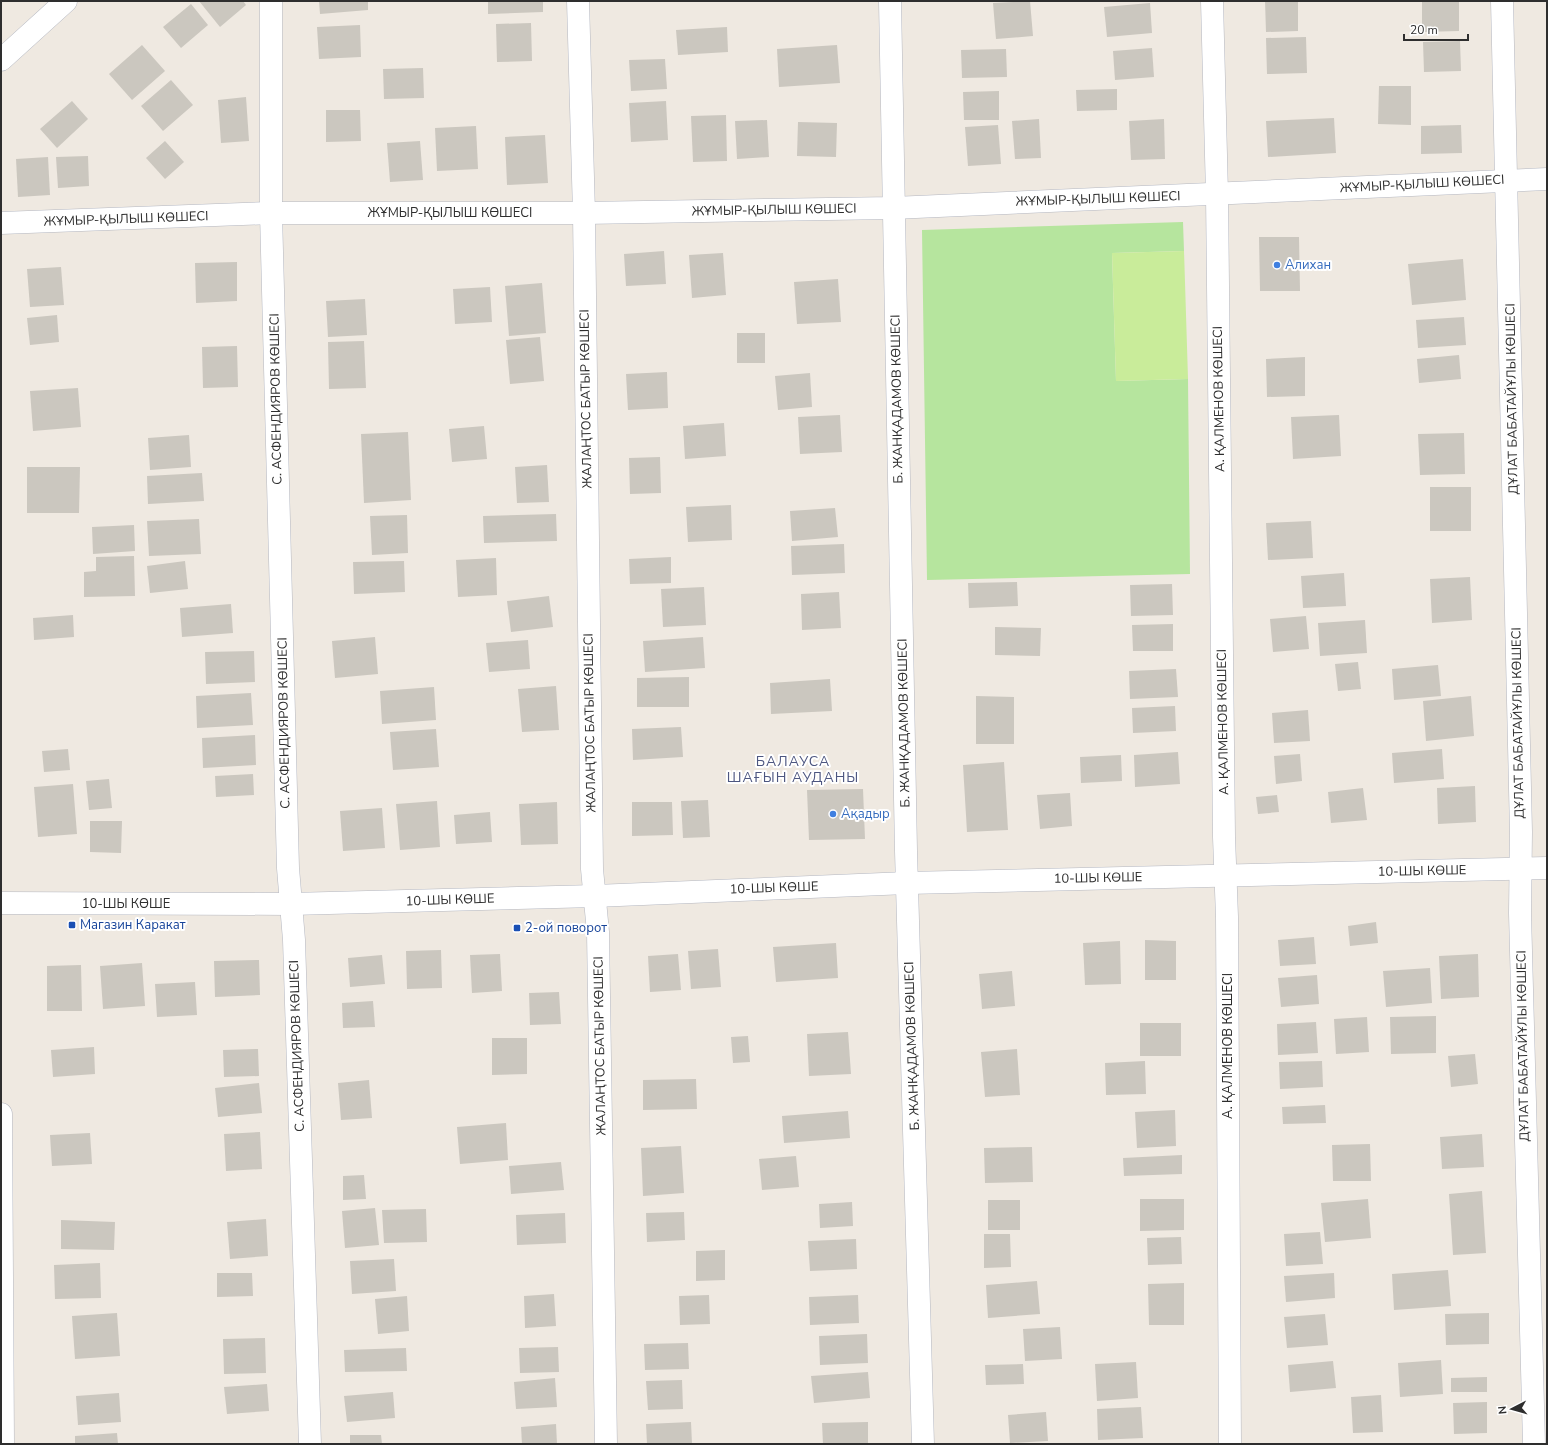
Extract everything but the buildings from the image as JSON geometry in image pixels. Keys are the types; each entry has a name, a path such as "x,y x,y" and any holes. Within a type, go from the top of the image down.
{"street":[{"path":"1,60 66,1"},
{"name":"С. АСФЕНДИЯРОВ КӨШЕСІ","path":"271,1 271,213 288,868 291,904 310,1444"},
{"name":"ЖАЛАҢТОС БАТЫР КӨШЕСІ","path":"578,1 584,213 592,869 598,932 606,1444"},
{"name":"Б. ЖАНҚАДАМОВ КӨШЕСІ","path":"890,1 907,883 923,1444"},
{"name":"А. ҚАЛМЕНОВ КӨШЕСІ","path":"1212,1 1217,194 1226,875 1230,1444"},
{"name":"ДҰЛАТ БАБАТАЙҰЛЫ КӨШЕСІ","path":"1502,1 1507,180 1520,869 1534,1444"},
{"name":"ЖҰМЫР-ҚЫЛЫШ КӨШЕСІ","path":"1,223 271,213 584,213 893,208 1547,179"},
{"name":"10-ШЫ КӨШЕ","path":"1,903 291,904 595,896 907,883 1547,868"},
{"path":"1,1114 3,1444"}],"green space":[{"path":"1183,222 1184,251 1112,253 1116,381 1188,379 1190,574 927,580 922,230"},
{"path":"1184,251 1188,379 1116,381 1112,253"}],"place":[{"name":"Алихан","path":"1277,265"},
{"name":"Ақадыр","path":"833,814"},
{"name":"Магазин Каракат","path":"72,925"},
{"name":"2-ой поворот","path":"517,928"}],"district":[{"name":"БАЛАУСА ШАҒЫН АУДАНЫ","path":"793,770"}]}
